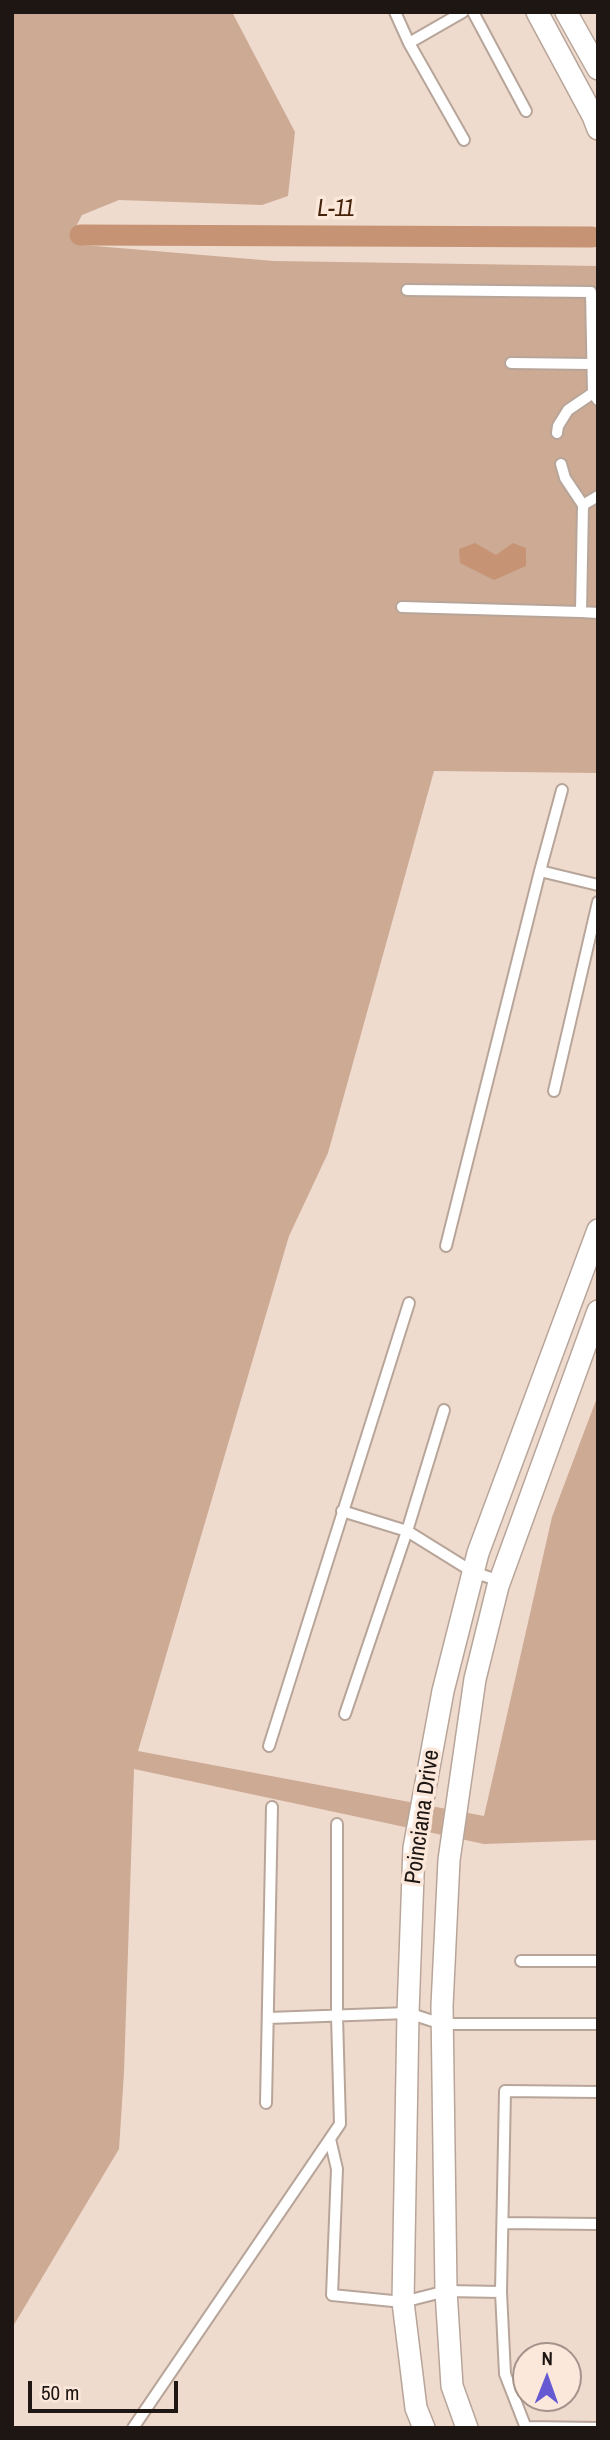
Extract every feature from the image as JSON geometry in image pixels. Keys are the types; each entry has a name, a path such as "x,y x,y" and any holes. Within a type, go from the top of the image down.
{"street":[{"path":"537,12 598,129"},
{"path":"566,12 598,69"},
{"name":"Poinciana Drive","path":"424,2428 415,2408 403,2302 414,1848 443,1691 478,1553 598,1230"},
{"name":"Poinciana Drive","path":"467,2428 452,2386 446,2291 442,2024 450,1848 475,1679 500,1581 598,1311"}],"lane":[{"path":"395,12 409,43 464,140"},
{"path":"409,43 463,12"},
{"path":"472,12 526,111"},
{"path":"407,290 592,292 595,397 568,410 558,426 557,433"},
{"path":"511,363 592,364"},
{"path":"561,464 565,478 583,505 581,612"},
{"path":"583,505 598,496"},
{"path":"402,607 598,613"},
{"path":"446,1246 562,790"},
{"path":"540,871 598,885"},
{"path":"554,1091 598,902"},
{"path":"269,1746 409,1303"},
{"path":"345,1714 407,1531 444,1410"},
{"path":"342,1511 407,1531 473,1572 500,1581"},
{"path":"266,2103 272,1807"},
{"path":"132,2428 340,2124 337,1824"},
{"path":"521,1961 598,1961"},
{"path":"268,2018 408,2013 442,2024 598,2024"},
{"path":"598,2092 505,2091 501,2292 505,2374 526,2427 598,2428"},
{"path":"330,2139 337,2169 332,2295 403,2302 446,2291 501,2292"},
{"path":"503,2223 598,2224"}],"shaded area":[{"path":"12,12 232,12 295,132 288,196 262,205 119,200 82,215 74,230 83,245 274,261 598,266 598,773 434,771 328,1153 289,1236 138,1751 484,1816 552,1517 598,1395 598,1840 484,1844 134,1769 119,2149 12,2328"},
{"path":"475,543 496,555 513,543 526,548 526,566 494,580 460,563 459,549"}],"waterway":[{"name":"L-11","path":"80,235 592,237"}]}
